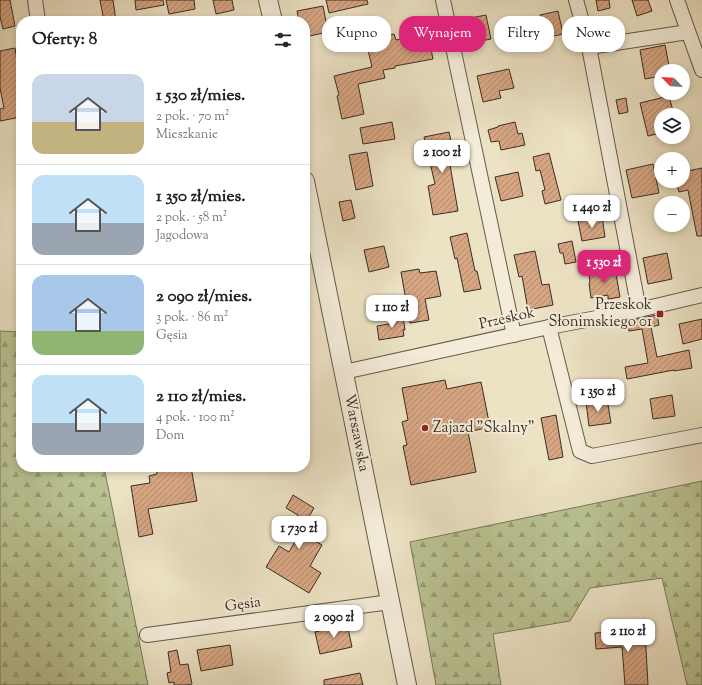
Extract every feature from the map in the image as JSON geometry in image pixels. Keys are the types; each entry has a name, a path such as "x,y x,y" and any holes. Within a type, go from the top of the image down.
{"street":[{"path":"35,0 37,16"},
{"path":"268,0 272,16"},
{"path":"443,0 514,335"},
{"path":"576,0 580,16"},
{"path":"677,0 702,70"},
{"path":"625,41 688,32"},
{"path":"589,52 639,310"},
{"name":"Warszawska","path":"310,205 407,685"},
{"name":"Przeskok","path":"344,372 549,327 639,310 702,295"},
{"path":"549,327 580,451 592,456 702,435"},
{"name":"Gęsia","path":"147,635 390,602"}],"green space":[{"path":"0,331 16,332 16,472 105,472 148,685 0,685"},
{"path":"702,481 702,685 687,685 662,578 590,588 570,621 493,634 501,685 436,685 410,542"}],"building":[{"path":"0,0 10,0 15,26 3,29 0,17"},
{"path":"100,0 113,0 115,16 103,16"},
{"path":"135,0 163,0 164,5 136,10"},
{"path":"166,0 194,0 195,9 169,14"},
{"path":"213,0 232,0 234,10 216,14"},
{"path":"326,0 367,0 368,4 329,13"},
{"path":"596,0 609,0 610,8 598,11"},
{"path":"632,0 648,0 652,11 637,16"},
{"path":"323,6 325,16 322,16 322,33 310,36 310,16 298,16 297,11"},
{"path":"558,11 562,34 554,36 554,16 540,15"},
{"path":"486,15 491,39 486,40 486,16 481,16"},
{"path":"394,34 396,40 399,39 399,52 432,52 433,59 395,66 395,68 383,70 385,78 358,84 364,114 342,119 337,96 339,95 334,76 372,67 368,52 391,52 391,35"},
{"path":"665,45 669,64 654,64 654,77 645,79 640,50"},
{"path":"15,48 16,118 0,121 0,109 4,108 0,88 0,51"},
{"path":"509,69 514,88 499,91 501,98 483,102 477,76"},
{"path":"626,98 628,112 619,114 616,100"},
{"path":"654,100 670,100 672,108 654,108 654,135 648,136 640,103"},
{"path":"392,122 395,139 363,144 360,128"},
{"path":"515,122 518,134 522,133 525,145 501,150 499,141 491,142 488,130"},
{"path":"449,132 456,164 450,165 458,211 433,215 428,186 435,184 424,137"},
{"path":"367,152 373,186 356,190 349,155"},
{"path":"549,153 561,200 545,204 542,191 545,190 540,170 536,171 533,157"},
{"path":"653,164 654,188 658,188 659,193 632,198 626,170"},
{"path":"702,168 702,236 697,236 688,190 679,192 678,188 690,188 690,171"},
{"path":"518,172 523,196 501,201 495,177"},
{"path":"351,200 355,218 343,221 339,202"},
{"path":"602,216 605,237 582,241 578,221"},
{"path":"467,233 475,271 477,271 481,289 464,292 457,258 455,259 450,237"},
{"path":"572,241 576,262 565,264 563,253 560,253 558,244"},
{"path":"384,246 389,267 369,272 364,250"},
{"path":"535,251 542,285 549,284 553,305 528,310 522,276 519,277 514,255"},
{"path":"667,253 672,279 648,284 643,258"},
{"path":"615,268 620,297 608,299 608,295 591,298 589,274"},
{"path":"419,269 420,273 436,271 441,296 425,299 429,320 410,323 401,272"},
{"path":"657,315 659,325 651,327 657,357 689,350 692,368 627,379 625,367 648,363 642,329 629,331 627,321"},
{"path":"403,316 405,330 403,330 404,336 379,340 377,326 389,324 388,318"},
{"path":"702,319 702,339 683,344 679,324"},
{"name":"Zajazd \"Skalny\"","path":"445,380 447,389 481,382 490,427 468,432 476,472 411,485 403,446 407,445 402,422 408,420 402,388"},
{"path":"672,395 675,416 653,419 650,399"},
{"path":"607,399 611,423 589,426 586,402"},
{"path":"556,415 563,457 549,460 541,418"},
{"path":"157,472 192,472 197,501 148,509 153,534 139,537 131,486 150,483 149,476 157,474"},
{"path":"293,495 314,508 307,520 319,527 312,539 322,545 310,566 321,573 309,593 266,567 279,546 289,552 300,533 290,528 298,515 286,508"},
{"path":"347,624 352,647 320,654 315,632"},
{"path":"645,630 648,685 625,685 622,647 596,649 595,633"},
{"path":"230,645 233,665 201,671 197,650"},
{"path":"177,650 180,665 188,664 192,684 174,685 174,682 169,683 167,673 171,672 168,652"},
{"path":"360,673 363,685 324,685 324,680"}],"place":[{"name":"Przeskok Słonimskiego 01","path":"660,314"},
{"name":"Zajazd \"Skalny\"","path":"425,428"}]}
